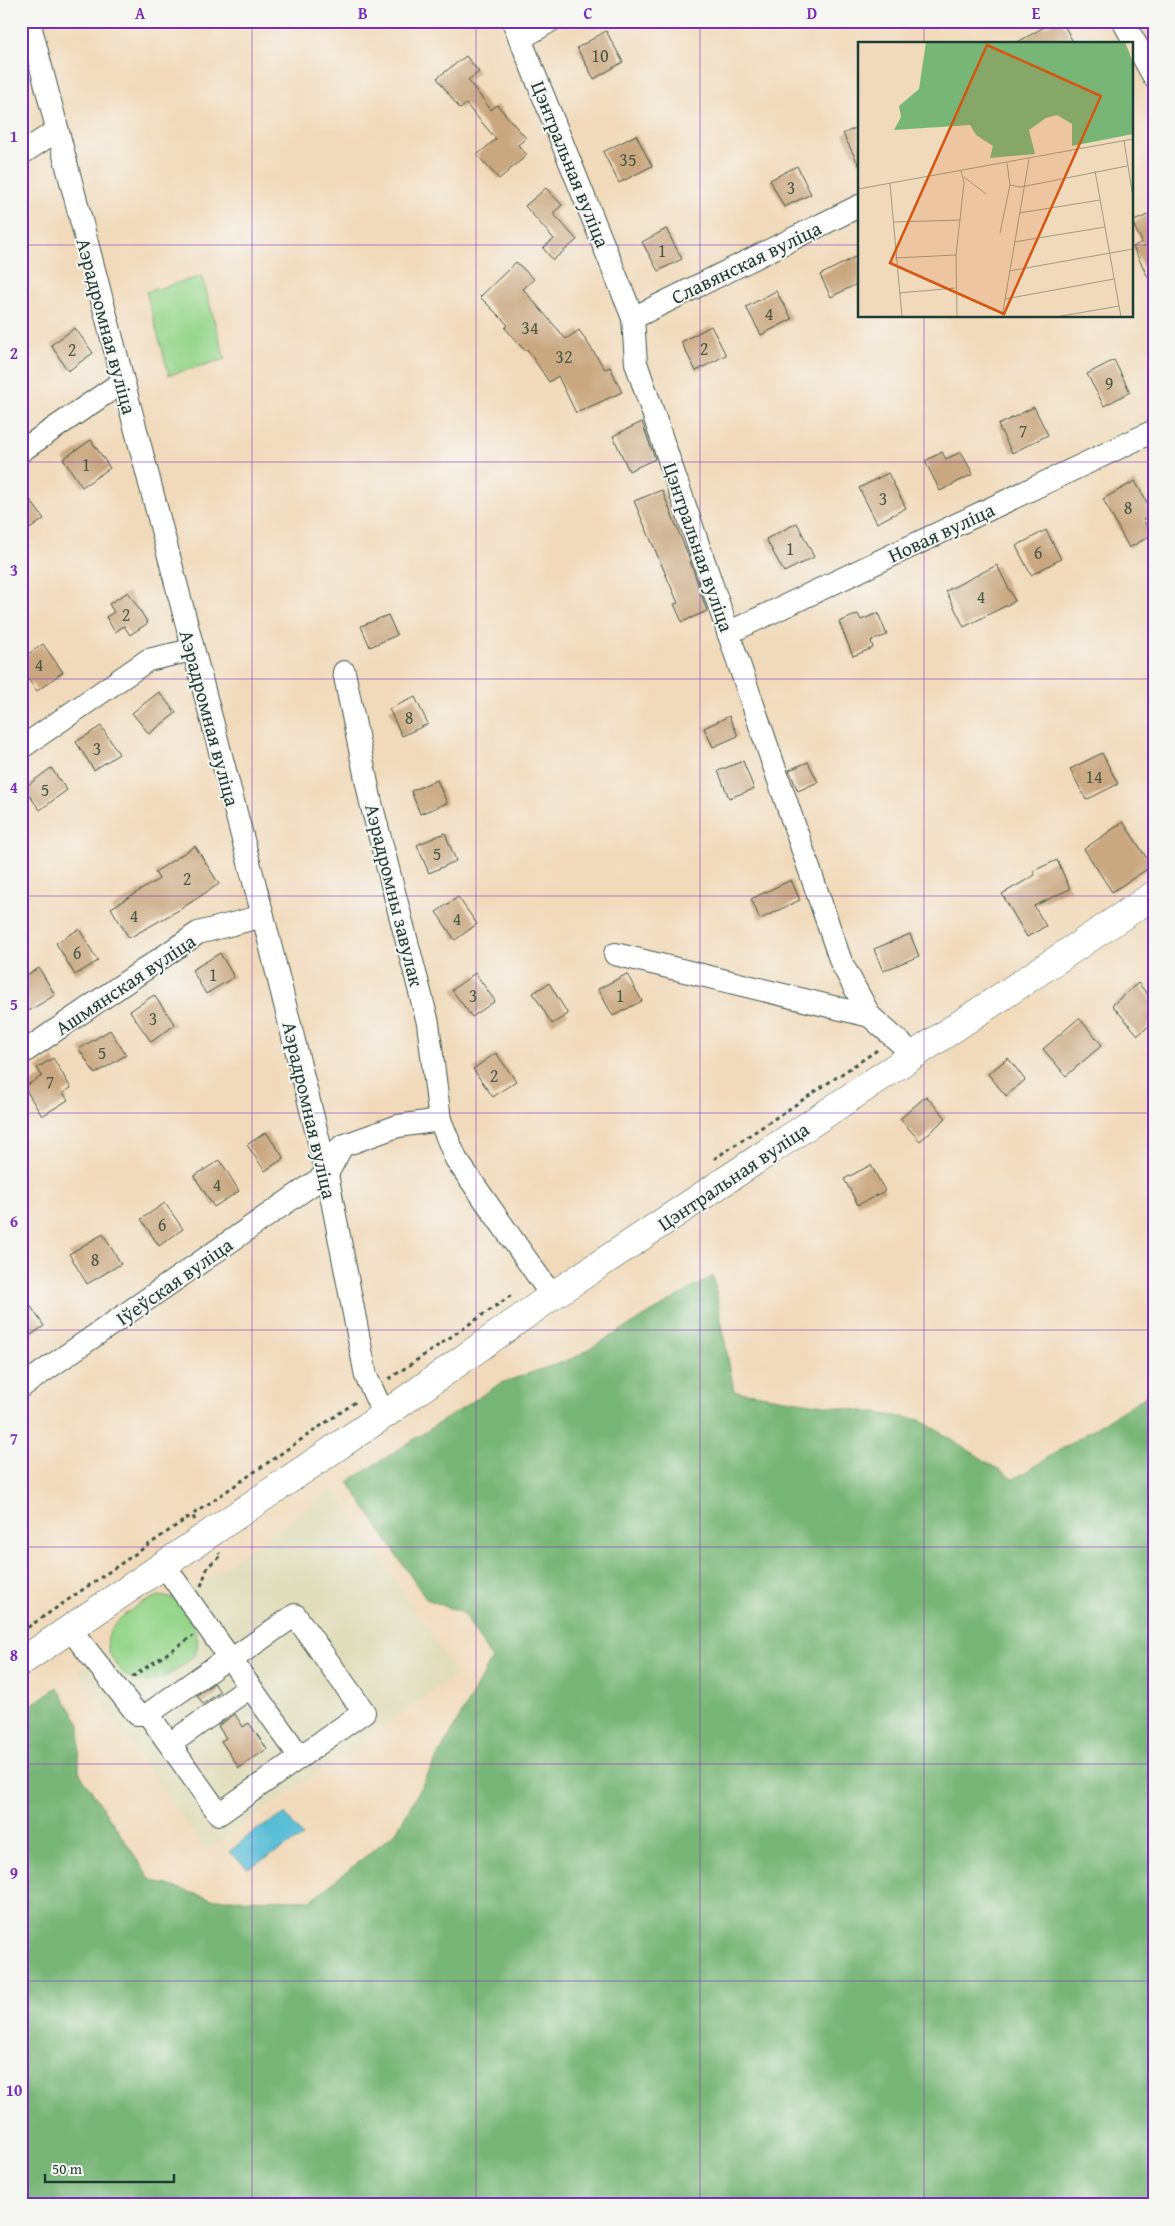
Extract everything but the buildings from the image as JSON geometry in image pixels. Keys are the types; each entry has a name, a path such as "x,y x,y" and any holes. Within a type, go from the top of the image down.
{"main road":[{"name":"Цэнтральная вуліца","path":"21,1662 384,1415 552,1296 1154,896"}],"street":[{"name":"Аэрадромная вуліца","path":"29,21 56,131 263,916 327,1174 366,1376 384,1415"},
{"path":"516,30 550,21"},
{"path":"1123,21 1132,42"},
{"name":"Цэнтральная вуліца","path":"516,30 633,318 636,364 841,962 870,1016 914,1056"},
{"path":"1132,42 1144,71"},
{"path":"21,154 56,131"},
{"name":"Славянская вуліца","path":"633,318 858,206"},
{"path":"21,451 122,382"},
{"name":"Новая вуліца","path":"728,633 1154,430"},
{"path":"21,748 148,660 192,650"},
{"name":"Аэрадромны завулак","path":"344,672 371,803 428,1023 440,1120 456,1160 552,1296"},
{"name":"Ашмянская вуліца","path":"21,1054 198,933 263,916"},
{"path":"615,954 870,1016"},
{"path":"327,1174 342,1146 398,1126 440,1120"},
{"name":"Іўеўская вуліца","path":"21,1387 327,1174"},
{"path":"164,1565 300,1757"},
{"path":"70,1629 137,1714 152,1719 219,1814 364,1712 295,1615 152,1719"},
{"path":"170,1744 250,1687"}],"path":[{"path":"21,1632 192,1515"},
{"path":"116,1688 208,1627"}],"shaded area":[{"path":"335,1489 457,1674 206,1851 78,1670"}],"green space":[{"path":"202,276 225,359 169,375 146,292"},
{"path":"713,1276 734,1391 921,1420 1014,1479 1154,1391 1154,2205 21,2205 21,1712 57,1687 80,1724 79,1772 151,1880 212,1899 311,1900 396,1832 492,1659 463,1613 426,1599 348,1482 501,1383 574,1358"},
{"path":"159,1596 175,1600 188,1614 196,1634 196,1652 182,1666 163,1678 149,1681 135,1680 122,1672 113,1659 108,1648 108,1638 112,1628 128,1612"}],"water":[{"path":"285,1814 303,1837 248,1868 229,1852 253,1832"}]}
